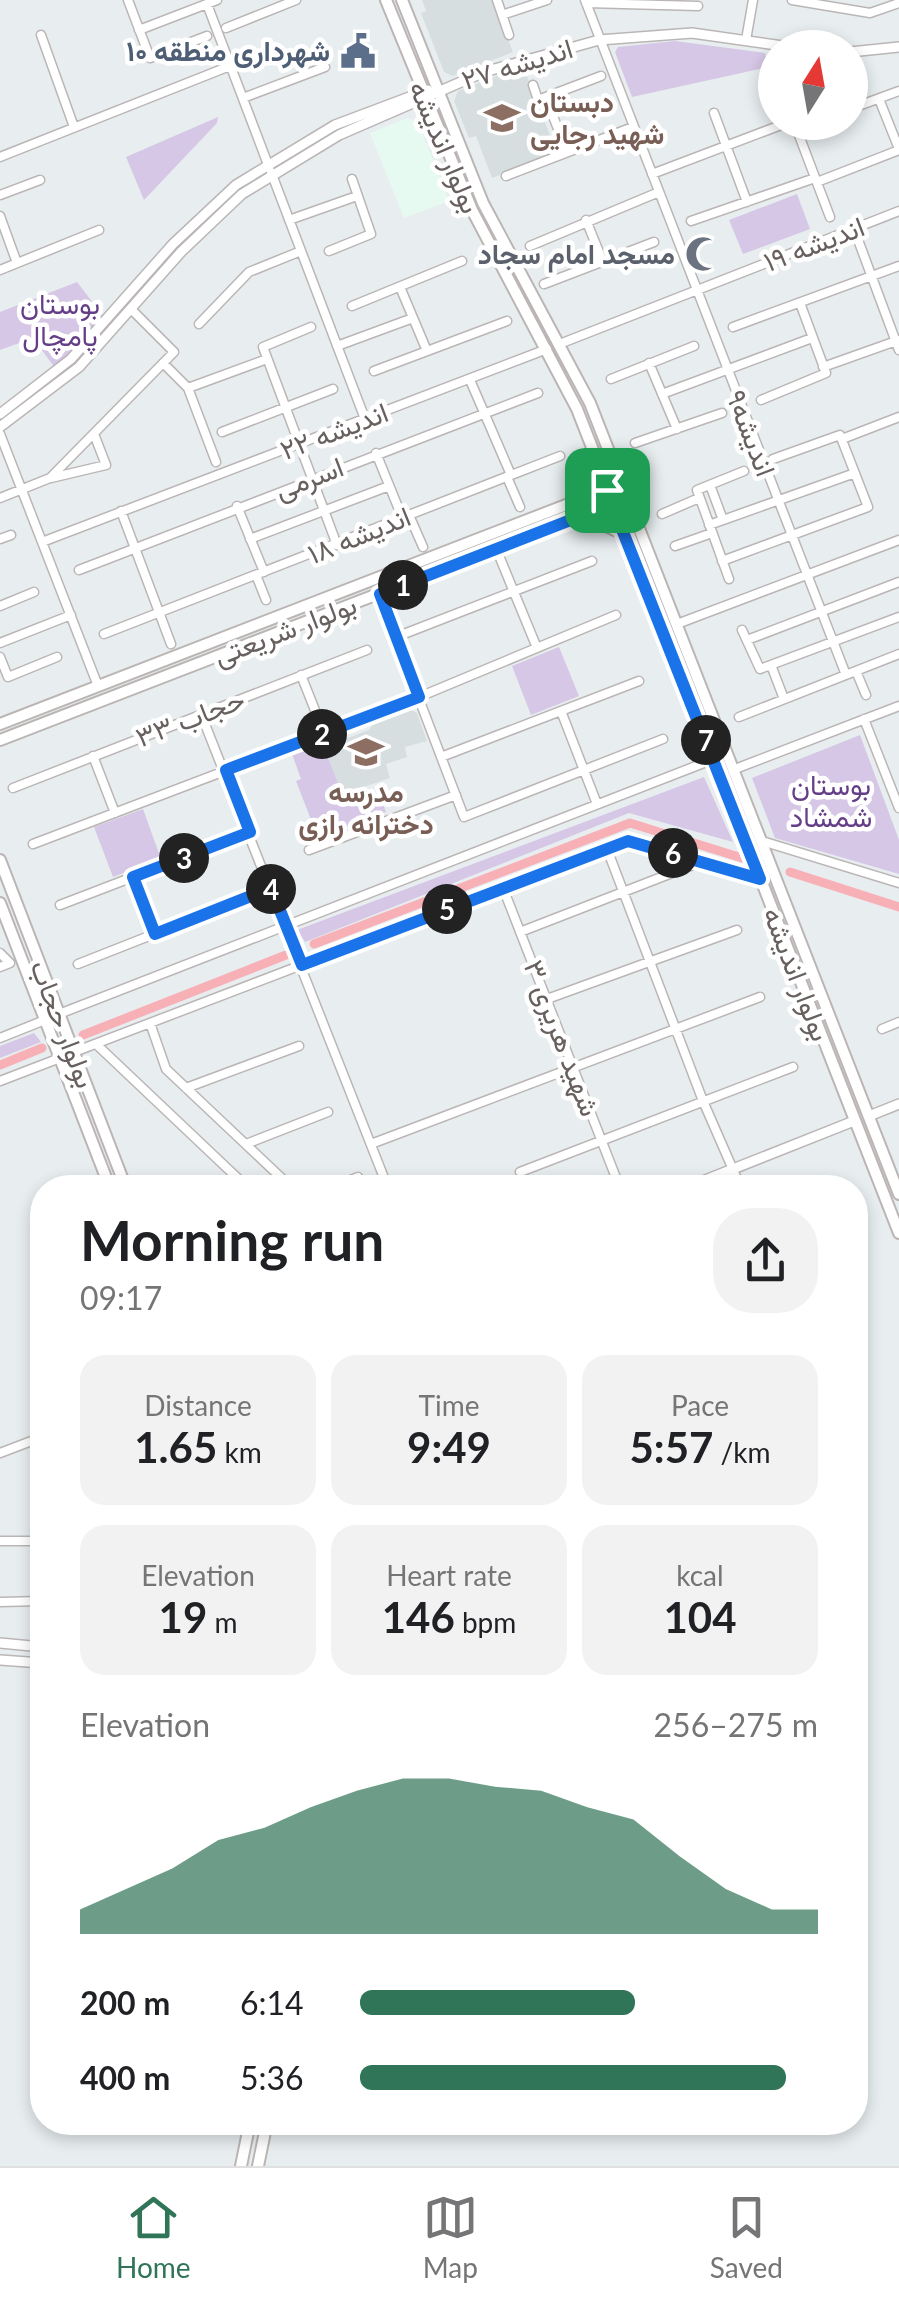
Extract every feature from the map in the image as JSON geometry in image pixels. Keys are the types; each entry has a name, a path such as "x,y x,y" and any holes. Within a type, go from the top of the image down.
{"main road":[{"name":"بولوار اندیشه","path":"386,0 472,210 577,409 899,1233"},
{"name":"بولوار اندیشه","path":"402,0 483,203 562,343 621,484 899,1194"},
{"path":"577,502 597,464"},
{"name":"بولوار شریعتی","path":"0,724 621,484"},
{"name":"بولوار شریعتی","path":"0,740 626,498"},
{"path":"584,515 624,535"},
{"name":"بولوار حجاب","path":"0,860 121,1175"},
{"name":"بولوار حجاب","path":"0,903 105,1175"},
{"path":"854,1121 868,1116"},
{"path":"241,2166 247,2135"},
{"path":"258,2166 265,2135"}],"street":[{"path":"139,30 217,0"},
{"path":"226,28 280,3 296,0"},
{"path":"497,0 509,35"},
{"path":"502,15 548,0"},
{"path":"746,40 753,0"},
{"path":"792,0 870,13 899,3"},
{"path":"864,0 870,13"},
{"path":"128,2 150,58 207,36"},
{"path":"585,2 698,6"},
{"name":"اندیشه۹","path":"585,2 846,675"},
{"path":"207,4 365,419"},
{"name":"اندیشه ۲۷","path":"269,167 335,125 553,50 599,40 673,32 758,42"},
{"path":"41,35 74,127"},
{"path":"868,50 899,47"},
{"path":"0,156 230,66"},
{"path":"243,98 325,68"},
{"path":"532,84 538,100 601,76"},
{"path":"868,103 899,92"},
{"path":"546,98 567,152"},
{"path":"691,221 899,150 879,99"},
{"path":"714,113 747,202"},
{"path":"506,176 634,127"},
{"path":"652,174 758,135"},
{"path":"800,140 830,217"},
{"path":"0,427 78,367 210,221 269,167"},
{"path":"0,414 71,359 203,214 269,167"},
{"path":"329,250 371,234 352,179"},
{"path":"0,195 40,180"},
{"path":"530,246 659,192"},
{"path":"289,220 358,196"},
{"name":"اندیشه ۱۹","path":"562,343 899,211"},
{"path":"0,216 3,234 17,263"},
{"path":"586,220 603,262"},
{"path":"824,367 898,344 854,229"},
{"path":"0,270 99,230"},
{"path":"544,284 654,242"},
{"path":"199,324 249,272 302,252"},
{"path":"352,306 462,261"},
{"path":"733,327 899,266"},
{"path":"400,286 428,351"},
{"path":"760,400 826,373 800,302"},
{"path":"50,478 174,352 132,310"},
{"path":"338,346 413,318"},
{"path":"374,371 507,322"},
{"path":"311,327 263,346 296,445 337,545"},
{"path":"662,394 812,338"},
{"path":"610,379 694,346"},
{"name":"اندیشه ۲۲","path":"42,542 547,349"},
{"path":"188,388 267,358"},
{"path":"162,363 188,388 216,462"},
{"path":"649,363 676,429"},
{"path":"470,380 520,507"},
{"path":"222,432 333,388"},
{"name":"اسرمی","path":"79,570 538,393"},
{"path":"635,443 722,414"},
{"path":"842,440 899,417"},
{"path":"0,434 98,686"},
{"path":"0,498 50,478 106,465 94,434"},
{"path":"722,561 868,507 840,435 773,459"},
{"path":"378,436 389,486 422,547"},
{"name":"اندیشه ۱۸","path":"104,634 560,456"},
{"path":"729,578 697,490 744,471"},
{"path":"675,546 723,520 855,473"},
{"path":"710,485 723,520"},
{"path":"250,539 389,486"},
{"path":"662,514 699,498"},
{"path":"238,506 266,600"},
{"path":"120,512 171,644"},
{"path":"0,539 10,535"},
{"path":"677,624 899,540"},
{"path":"500,558 537,648"},
{"path":"396,637 592,561"},
{"path":"746,640 899,582"},
{"path":"0,606 34,592"},
{"path":"380,594 464,817 663,740"},
{"path":"0,643 71,615"},
{"path":"32,844 419,697 616,615"},
{"path":"742,630 760,670 899,617"},
{"name":"حجاب ۳۳","path":"14,788 367,650"},
{"path":"739,717 899,654"},
{"path":"0,657 2,671 8,676 57,657"},
{"path":"771,665 784,699"},
{"path":"856,671 866,695"},
{"path":"301,676 324,733"},
{"path":"442,756 639,682"},
{"path":"735,769 899,706"},
{"path":"561,711 597,804"},
{"path":"201,714 383,1175"},
{"path":"864,719 899,808"},
{"path":"93,756 115,812"},
{"path":"60,1014 714,759"},
{"path":"309,850 456,795"},
{"path":"60,906 250,832"},
{"path":"74,1052 628,841 760,879"},
{"path":"762,841 899,883"},
{"path":"607,848 703,1101 736,1175"},
{"path":"520,932 702,861"},
{"path":"133,877 155,934"},
{"path":"78,964 271,888"},
{"name":"شهید هریری ۳","path":"503,888 615,1175"},
{"path":"547,1000 737,930"},
{"path":"0,954 10,963 0,967"},
{"path":"371,1144 760,997"},
{"path":"0,1038 45,1020"},
{"path":"882,1029 899,1022"},
{"path":"150,1024 166,1069 278,1175"},
{"path":"96,1044 234,1175"},
{"path":"186,1088 298,1046"},
{"path":"0,1081 60,1058"},
{"path":"520,1172 793,1067"},
{"path":"868,1116 899,1104"},
{"path":"246,1144 328,1112"},
{"path":"716,1175 854,1121"},
{"path":"0,1453 30,1442"},
{"path":"0,1541 30,1540"},
{"path":"0,1602 30,1602"},
{"path":"0,1644 30,1646"},
{"path":"0,1660 30,1662"}],"shaded area":[{"path":"422,0 492,0 513,52 453,76 444,72 421,13 426,11"},
{"name":"دبستان شهید رجایی","path":"523,66 555,148 546,151 547,157 492,178 476,136 469,138 454,101 458,91"},
{"path":"408,118 418,122 449,201 404,218 370,133"},
{"name":"مدرسه دخترانه رازی","path":"405,707 417,713 427,741 405,747 407,757 386,764 390,778 352,791 355,798 345,802 324,747 369,730 377,718"}],"green space":[{"path":"675,41 758,52 758,69 632,97 615,52 618,47"},
{"path":"218,117 217,123 144,200 126,157"},
{"path":"797,194 810,229 743,254 729,220"},
{"name":"بوستان پامچال","path":"77,282 104,317 55,368 33,338 0,350 0,312"},
{"path":"559,647 579,696 531,715 512,666"},
{"name":"بوستان شمشاد","path":"860,735 899,840 899,874 775,838 752,778"},
{"path":"322,742 345,801 377,789 386,812 318,838 296,781 301,779 292,754"},
{"path":"704,777 733,842 629,813 305,942 297,930"},
{"path":"143,809 161,859 113,877 94,827"},
{"path":"34,1033 41,1042 0,1058 0,1046"}],"waterway":[{"path":"314,944 630,823 742,858"},
{"path":"790,872 899,907"},
{"path":"83,1035 286,955"},
{"path":"0,1065 42,1048"}],"place":[{"name":"شهرداری منطقه ۱۰","path":"358,51"},
{"name":"دبستان شهید رجایی","path":"502,118"},
{"name":"مسجد امام سجاد","path":"703,254"},
{"name":"مدرسه دخترانه رازی","path":"366,752"}],"route":[{"path":"607,490 612,504 380,594 419,697 226,770 250,832 133,877 155,934 271,888 302,965 628,841 760,879 612,504 626,498 621,484 607,490"}]}
